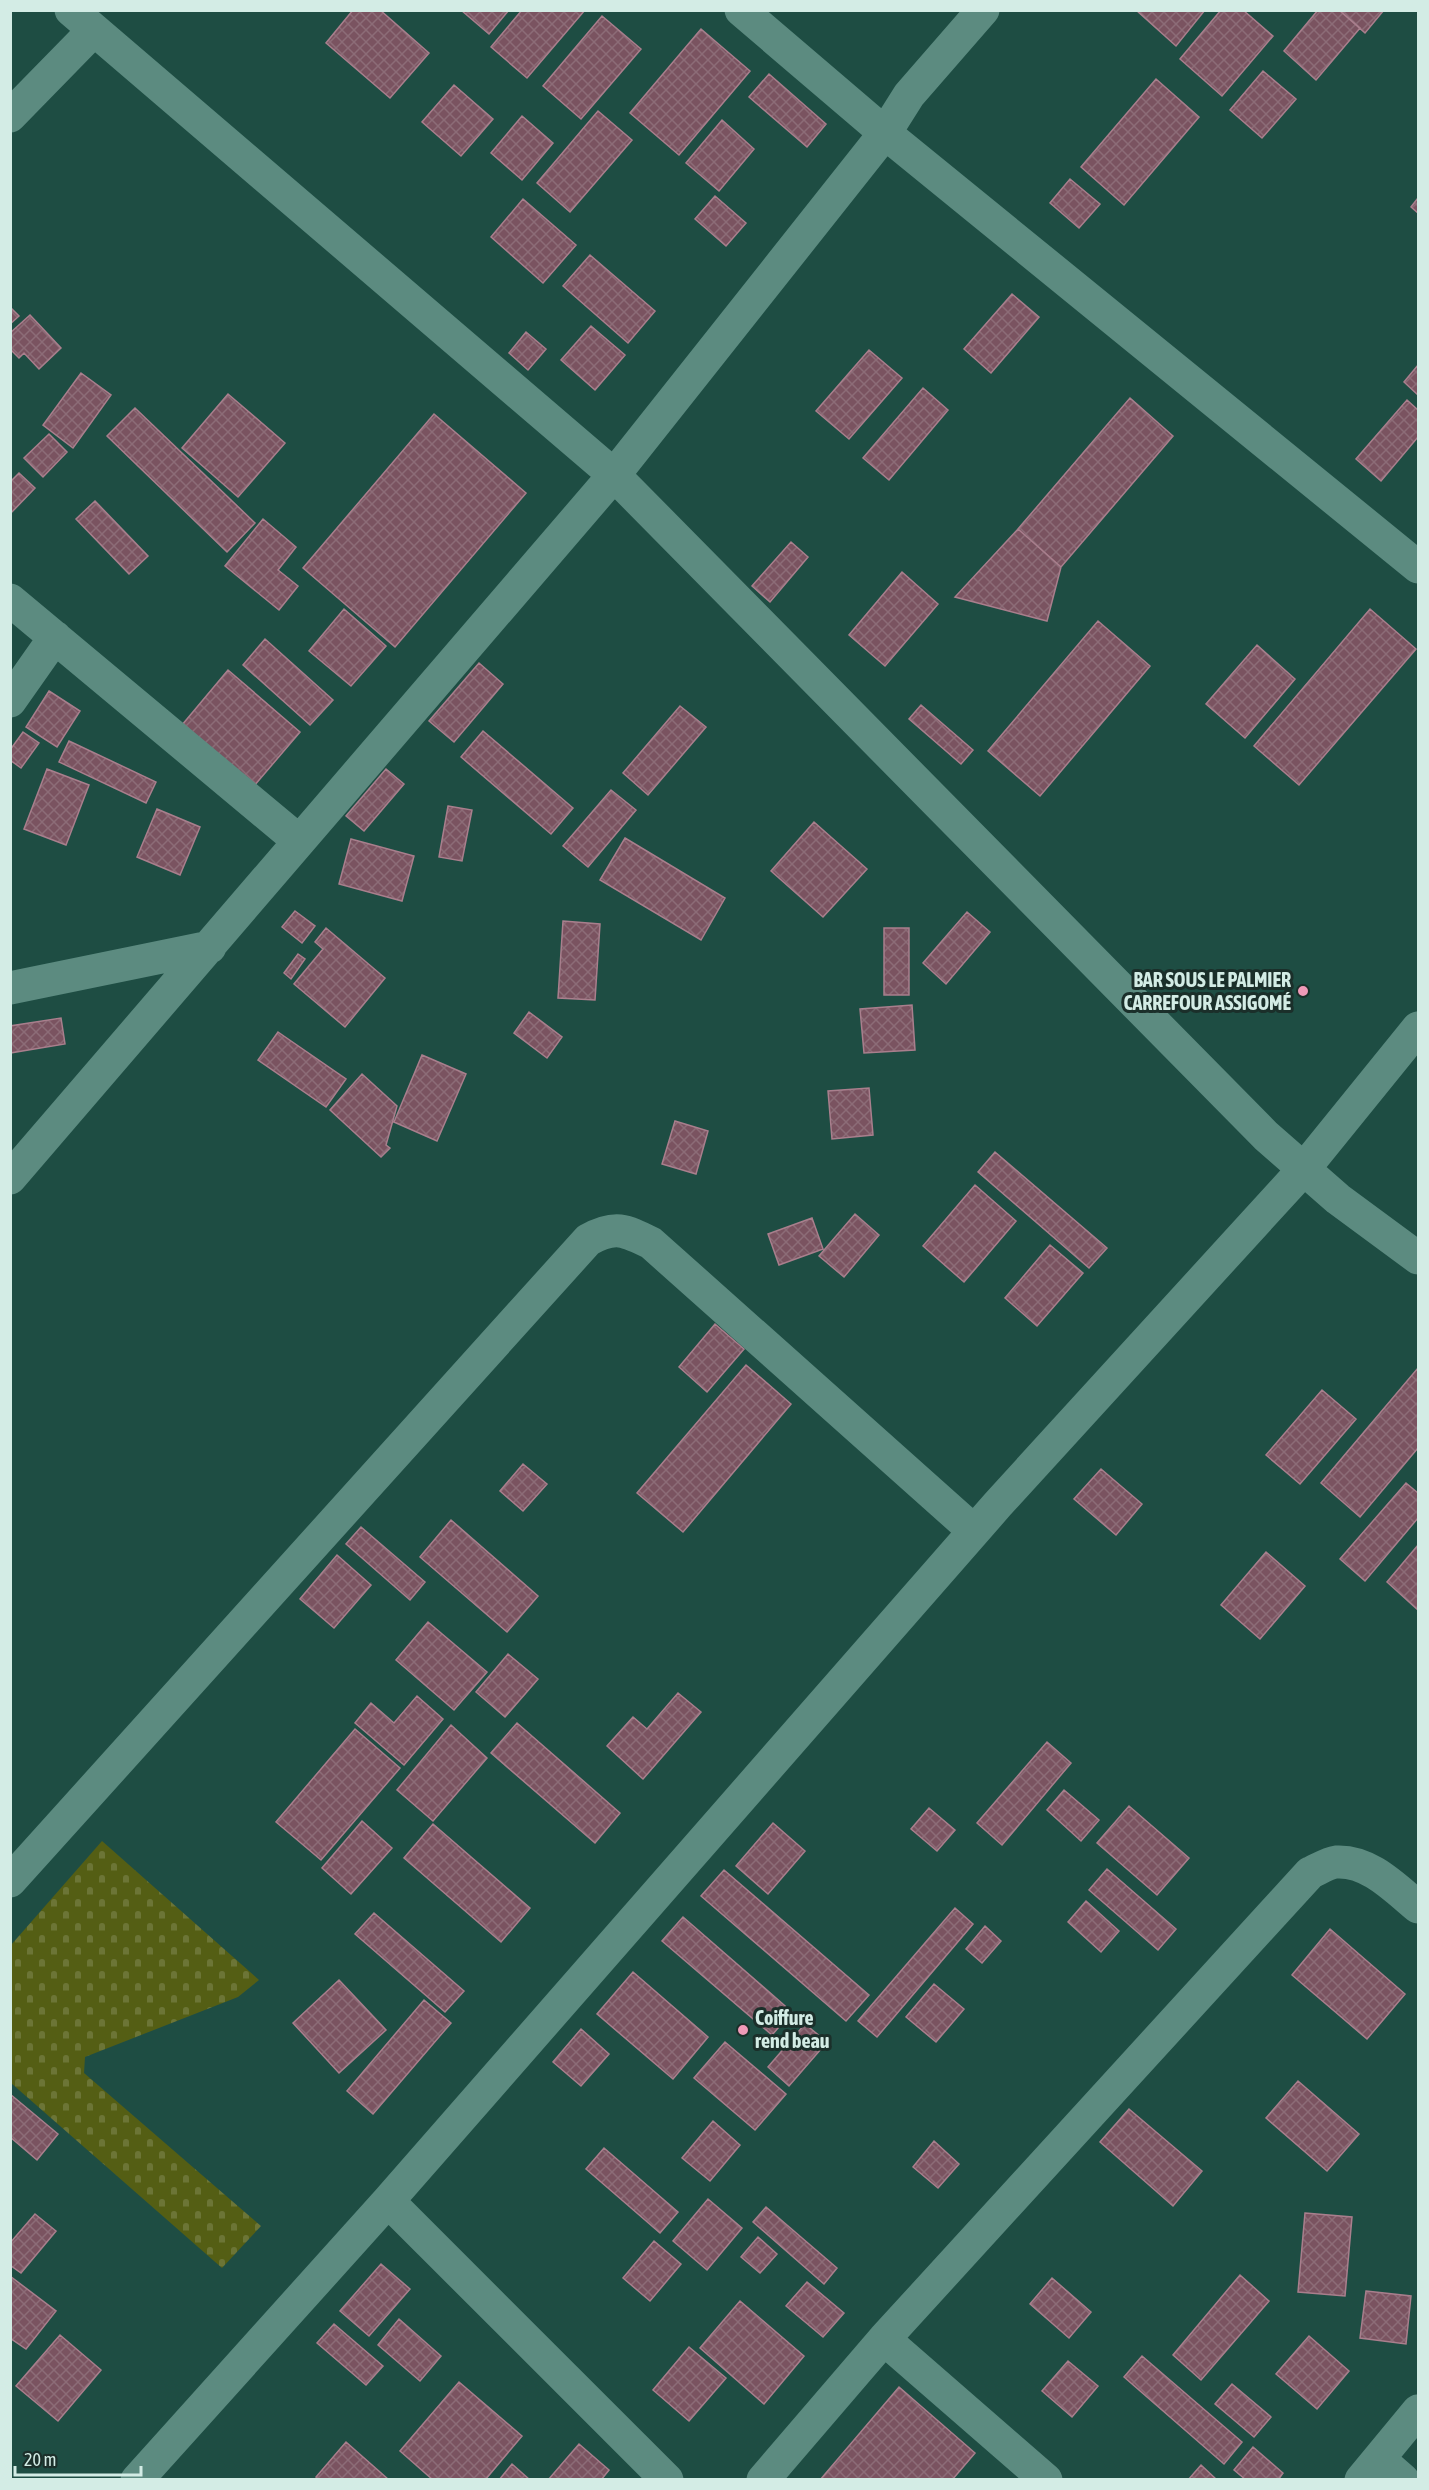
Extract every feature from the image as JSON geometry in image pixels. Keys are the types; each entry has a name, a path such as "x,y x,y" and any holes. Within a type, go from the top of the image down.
{"street":[{"path":"741,10 885,133 1419,567"},
{"path":"10,1178 614,476 885,133 909,95 983,10"},
{"path":"10,116 83,20 614,476 1257,1128 1303,1170 1419,1258"},
{"path":"10,600 299,841"},
{"path":"10,701 55,637"},
{"path":"10,988 210,947"},
{"path":"137,2480 388,2201 974,1532 1303,1170 1419,1028"},
{"path":"10,1881 588,1240 606,1230 631,1233 651,1242 974,1532"},
{"path":"763,2480 884,2339 1310,1873 1335,1862 1360,1866 1378,1874 1419,1907"},
{"path":"388,2201 667,2480"},
{"path":"884,2339 1046,2480"},
{"path":"1381,2473 1419,2411"}],"green space":[{"path":"102,1841 259,1980 238,1997 85,2057 84,2073 261,2226 222,2268 11,2083 11,1945"}],"building":[{"path":"353,10 380,10 429,53 390,98 326,43"},
{"path":"461,10 509,10 489,34"},
{"path":"522,10 585,10 527,78 491,47"},
{"path":"1136,10 1205,10 1176,46"},
{"path":"1221,10 1243,10 1273,36 1222,96 1180,59"},
{"path":"1318,10 1339,10 1360,28 1316,80 1284,51"},
{"path":"1339,10 1384,10 1365,33"},
{"path":"602,16 641,49 581,119 543,86"},
{"path":"701,29 750,71 679,155 630,113"},
{"path":"1263,71 1296,99 1262,138 1230,110"},
{"path":"769,74 826,124 807,147 749,97"},
{"path":"1156,79 1199,117 1124,205 1081,167"},
{"path":"454,85 493,119 461,156 422,122"},
{"path":"598,111 632,140 570,212 537,183"},
{"path":"522,116 553,143 522,180 491,153"},
{"path":"722,120 754,149 719,191 686,163"},
{"path":"1070,179 1100,204 1079,228 1050,203"},
{"path":"715,196 746,223 726,246 695,219"},
{"path":"1418,198 1418,213 1411,207"},
{"path":"523,199 576,245 543,283 491,237"},
{"path":"590,255 655,311 628,343 563,286"},
{"path":"1012,294 1039,317 991,373 964,349"},
{"path":"10,307 19,316 10,324"},
{"path":"30,315 61,348 39,369 24,353 19,358 10,349 10,333"},
{"path":"591,326 625,355 595,390 561,360"},
{"path":"526,332 546,349 528,370 509,353"},
{"path":"869,350 902,378 849,439 816,411"},
{"path":"1418,365 1418,395 1404,382"},
{"path":"81,373 111,395 73,448 43,425"},
{"path":"923,388 948,410 889,480 863,458"},
{"path":"228,394 285,443 238,497 182,448"},
{"path":"1130,398 1173,436 1061,567 1018,529"},
{"path":"1407,400 1418,410 1418,437 1381,481 1356,459"},
{"path":"135,408 255,523 227,552 107,436"},
{"path":"434,414 526,493 395,647 303,568"},
{"path":"49,434 67,452 43,477 24,458"},
{"path":"19,473 35,488 10,514 10,482"},
{"path":"95,501 148,556 129,574 76,519"},
{"path":"263,519 296,547 278,570 298,586 279,610 225,566"},
{"path":"1018,529 1061,567 1047,621 955,597"},
{"path":"791,542 808,557 770,602 752,586"},
{"path":"902,572 938,604 885,666 849,635"},
{"path":"344,609 386,646 351,686 309,651"},
{"path":"1370,609 1416,649 1299,785 1254,746"},
{"path":"1098,621 1150,666 1040,796 988,751"},
{"path":"265,639 333,700 310,725 243,665"},
{"path":"1257,645 1295,679 1245,738 1206,704"},
{"path":"479,663 503,684 454,742 429,721"},
{"path":"228,670 300,732 254,786 182,725"},
{"path":"49,691 80,711 57,747 26,727"},
{"path":"921,705 973,750 961,764 909,719"},
{"path":"680,706 706,727 648,795 623,773"},
{"path":"483,731 573,808 551,834 461,757"},
{"path":"23,732 39,743 21,768 10,760 10,750"},
{"path":"69,741 156,782 146,803 59,762"},
{"path":"47,769 89,785 66,845 24,829"},
{"path":"386,769 404,784 364,831 346,816"},
{"path":"611,790 636,810 588,867 563,846"},
{"path":"448,806 472,810 462,861 439,857"},
{"path":"157,809 200,827 180,875 137,857"},
{"path":"814,822 867,869 823,917 771,871"},
{"path":"625,838 725,898 701,940 600,880"},
{"path":"351,839 414,856 402,901 339,884"},
{"path":"295,911 315,926 302,943 282,927"},
{"path":"967,912 990,932 946,984 923,963"},
{"path":"563,921 600,924 595,1000 558,998"},
{"path":"326,928 385,978 345,1027 294,984 323,949 315,942"},
{"path":"884,928 909,928 909,995 884,995"},
{"path":"298,954 305,959 291,979 284,973"},
{"path":"912,1005 915,1050 864,1053 860,1009"},
{"path":"529,1012 562,1037 547,1058 514,1033"},
{"path":"61,1018 65,1044 10,1053 10,1026"},
{"path":"278,1032 346,1079 326,1107 258,1060"},
{"path":"422,1055 466,1074 437,1141 394,1122"},
{"path":"362,1074 397,1106 386,1145 390,1148 381,1157 330,1110"},
{"path":"869,1088 873,1135 832,1139 828,1091"},
{"path":"675,1121 708,1131 696,1174 662,1164"},
{"path":"995,1152 1107,1248 1089,1268 978,1172"},
{"path":"975,1185 1016,1221 964,1282 923,1246"},
{"path":"855,1214 879,1235 844,1277 819,1256"},
{"path":"812,1218 823,1249 779,1265 768,1234"},
{"path":"1050,1245 1083,1273 1037,1326 1005,1298"},
{"path":"715,1324 744,1349 707,1392 679,1367"},
{"path":"746,1365 791,1404 683,1532 637,1493"},
{"path":"1418,1368 1418,1448 1360,1517 1321,1483"},
{"path":"1322,1390 1356,1419 1300,1484 1266,1455"},
{"path":"523,1464 547,1484 523,1511 500,1491"},
{"path":"1101,1469 1142,1504 1116,1535 1074,1499"},
{"path":"1406,1483 1418,1493 1418,1518 1365,1581 1340,1559"},
{"path":"451,1520 538,1596 507,1632 420,1557"},
{"path":"361,1527 425,1582 410,1600 346,1544"},
{"path":"1418,1545 1418,1610 1387,1582"},
{"path":"1266,1552 1305,1586 1260,1639 1221,1605"},
{"path":"337,1555 371,1585 334,1628 300,1599"},
{"path":"428,1622 487,1672 454,1710 396,1660"},
{"path":"508,1654 538,1679 505,1717 476,1692"},
{"path":"678,1693 701,1712 643,1779 607,1746 633,1717 647,1729"},
{"path":"417,1696 443,1719 404,1765 355,1723 371,1703 394,1723"},
{"path":"517,1723 620,1813 595,1843 491,1753"},
{"path":"451,1725 487,1758 433,1821 397,1790"},
{"path":"355,1729 400,1768 321,1860 276,1822"},
{"path":"1047,1742 1071,1763 1002,1845 977,1823"},
{"path":"1064,1790 1099,1820 1081,1841 1047,1810"},
{"path":"1129,1806 1189,1858 1157,1895 1097,1843"},
{"path":"929,1808 955,1830 937,1851 911,1829"},
{"path":"362,1821 392,1848 351,1894 322,1868"},
{"path":"773,1823 805,1851 768,1894 736,1866"},
{"path":"433,1824 530,1908 501,1942 404,1858"},
{"path":"1107,1869 1176,1929 1158,1950 1089,1890"},
{"path":"724,1870 869,1995 846,2021 701,1896"},
{"path":"1086,1901 1119,1931 1101,1952 1068,1922"},
{"path":"955,1908 973,1924 877,2037 858,2021"},
{"path":"374,1913 464,1991 445,2012 355,1934"},
{"path":"683,1917 792,2012 772,2035 662,1941"},
{"path":"985,1926 1001,1941 982,1963 966,1949"},
{"path":"1330,1929 1405,1994 1367,2039 1292,1975"},
{"path":"633,1972 708,2037 673,2079 597,2014"},
{"path":"339,1980 386,2030 339,2073 293,2023"},
{"path":"934,1984 964,2009 936,2042 906,2017"},
{"path":"424,2000 451,2023 373,2114 347,2091"},
{"path":"805,2024 827,2042 789,2086 768,2067"},
{"path":"581,2029 609,2054 581,2086 553,2062"},
{"path":"725,2042 786,2094 755,2130 694,2078"},
{"path":"1298,2081 1359,2134 1327,2171 1266,2118"},
{"path":"10,2094 58,2134 37,2160 10,2137"},
{"path":"1129,2109 1202,2171 1173,2206 1100,2142"},
{"path":"713,2121 740,2145 710,2181 682,2158"},
{"path":"934,2141 959,2164 938,2188 913,2167"},
{"path":"604,2148 678,2212 660,2233 586,2169"},
{"path":"708,2199 742,2228 707,2270 673,2241"},
{"path":"766,2207 837,2268 824,2284 753,2222"},
{"path":"1305,2213 1352,2217 1345,2296 1298,2292"},
{"path":"35,2214 56,2231 21,2273 10,2265 10,2243"},
{"path":"758,2237 777,2254 760,2273 741,2257"},
{"path":"654,2241 681,2264 650,2301 623,2278"},
{"path":"381,2264 410,2289 369,2336 340,2311"},
{"path":"1240,2275 1269,2301 1201,2380 1173,2355"},
{"path":"10,2276 56,2311 26,2349 10,2338"},
{"path":"1052,2278 1091,2312 1069,2338 1030,2304"},
{"path":"807,2282 844,2313 823,2337 786,2306"},
{"path":"1366,2291 1411,2296 1406,2344 1360,2338"},
{"path":"740,2301 804,2356 764,2404 700,2348"},
{"path":"399,2319 441,2356 420,2381 378,2345"},
{"path":"334,2324 383,2366 366,2385 317,2343"},
{"path":"60,2335 101,2370 58,2421 16,2386"},
{"path":"1309,2336 1349,2371 1317,2409 1276,2374"},
{"path":"689,2347 726,2378 689,2421 653,2390"},
{"path":"1142,2356 1242,2442 1224,2464 1124,2377"},
{"path":"1068,2361 1098,2386 1072,2417 1042,2391"},
{"path":"459,2382 522,2436 485,2480 433,2480 400,2451"},
{"path":"1232,2384 1271,2417 1254,2437 1215,2404"},
{"path":"899,2387 975,2453 952,2480 820,2480"},
{"path":"346,2442 389,2480 318,2480 316,2477"},
{"path":"579,2444 609,2470 601,2480 548,2480"},
{"path":"1253,2447 1283,2473 1278,2480 1246,2480 1234,2470"},
{"path":"512,2464 530,2480 499,2480"},
{"path":"1201,2465 1217,2480 1188,2480"}],"place":[{"name":"BAR SOUS LE PALMIER CARREFOUR ASSIGOMÉ","path":"1303,991"},
{"name":"Coiffure rend beau","path":"743,2030"}]}
